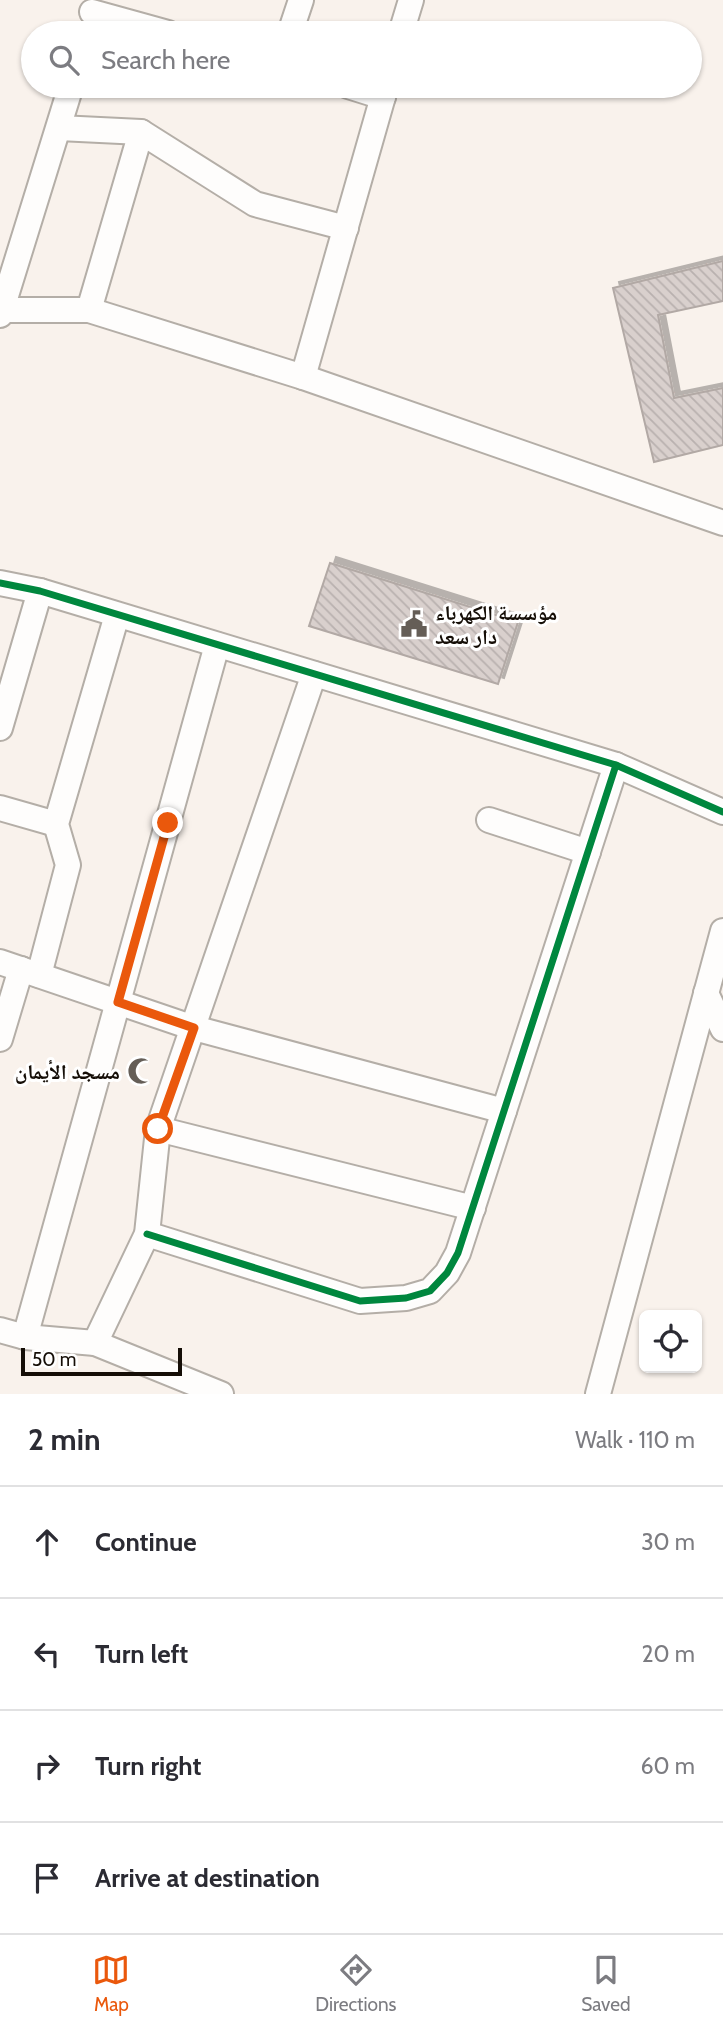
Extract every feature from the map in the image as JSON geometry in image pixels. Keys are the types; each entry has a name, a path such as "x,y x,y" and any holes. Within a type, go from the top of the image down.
{"street":[{"path":"294,21 301,0"},
{"path":"405,21 411,0"},
{"path":"90,15 116,21"},
{"path":"68,98 1,312 89,310 303,377 723,523"},
{"path":"303,377 383,98"},
{"path":"59,128 141,132 256,204 346,228"},
{"path":"89,310 141,132"},
{"path":"0,583 40,591 616,765 723,812"},
{"path":"0,727 40,591"},
{"path":"0,1039 20,969 68,864 56,824 117,615"},
{"path":"25,1337 217,645"},
{"path":"95,1343 147,1234 158,1129 314,674"},
{"path":"147,1234 360,1301 406,1298 429,1291 447,1273 458,1252 473,1208 616,765"},
{"path":"0,808 56,824"},
{"path":"489,820 588,852"},
{"path":"598,1394 723,931"},
{"path":"20,969 194,1028 505,1111"},
{"path":"706,993 723,1028"},
{"path":"158,1129 473,1208"},
{"path":"0,1329 25,1337 95,1343 221,1394"}],"building":[{"path":"723,261 723,301 658,315 674,398 723,388 723,445 654,462 613,288"},
{"name":"مؤسسة الكهرباء دار سعد","path":"330,563 518,622 498,684 309,626"}],"cycle path":[{"path":"0,583 40,591 616,765 723,812"},
{"path":"147,1234 360,1301 406,1298 430,1291 447,1273 458,1253 616,765"}],"place":[{"name":"مؤسسة الكهرباء دار سعد","path":"414,624"},
{"name":"مسجد الأيمان","path":"141,1071"}],"route":[{"path":"158,1129 194,1028 118,1002 168,823"}]}
